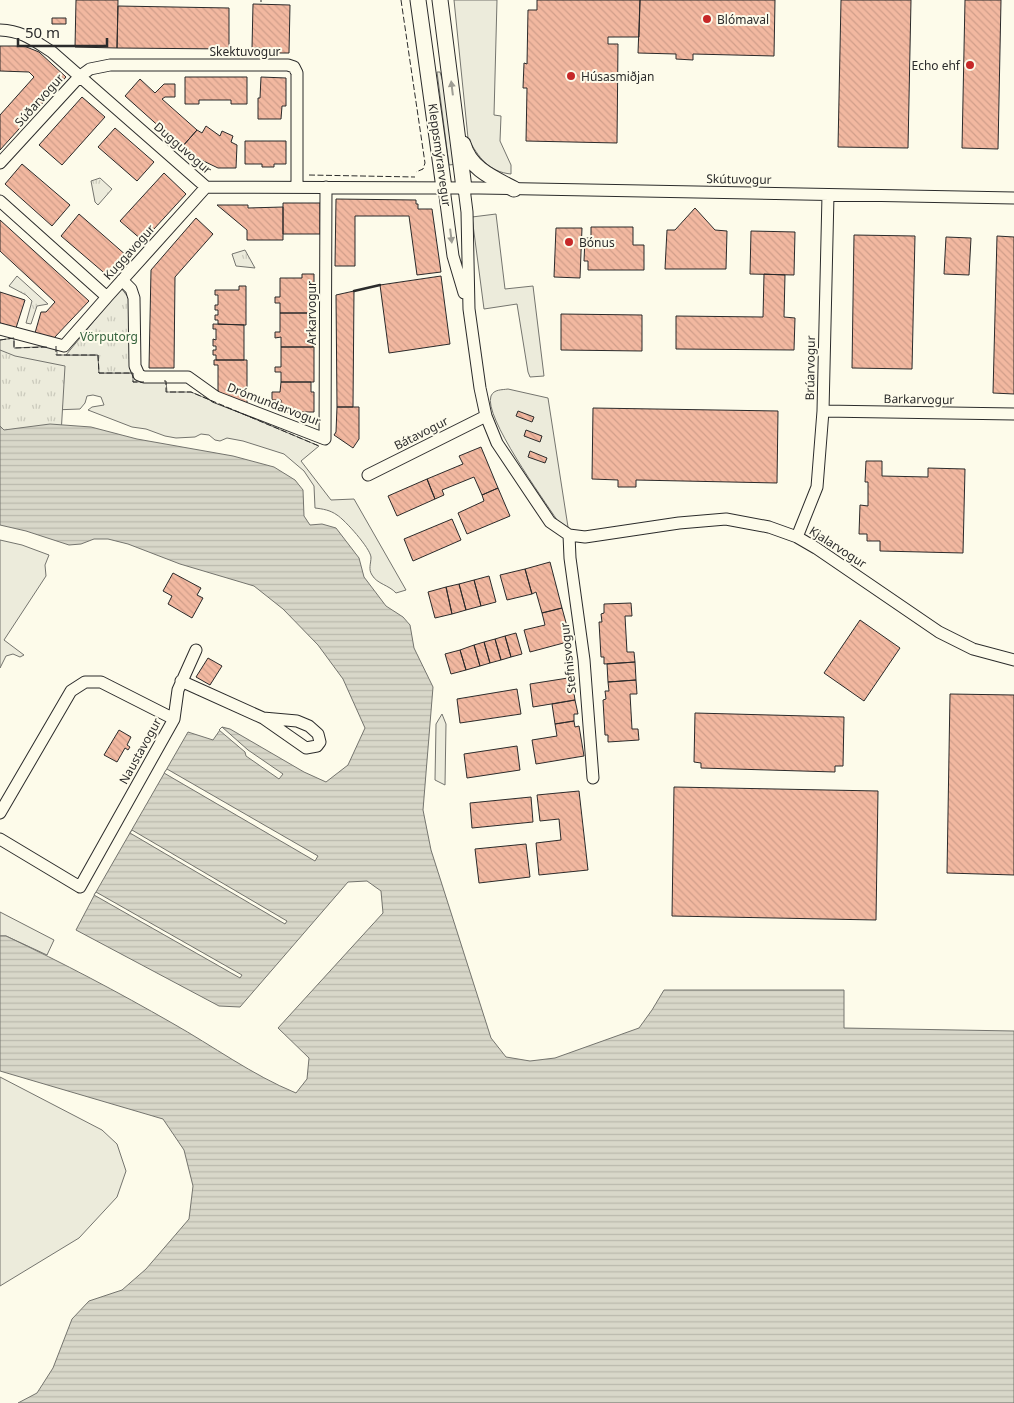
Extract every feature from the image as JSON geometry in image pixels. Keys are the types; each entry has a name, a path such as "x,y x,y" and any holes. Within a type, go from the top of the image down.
{"street":[{"name":"Kleppsmýrarvegur","path":"418,0 454,256 469,309"},
{"name":"Kleppsmýrarvegur","path":"440,0 466,208 469,309 480,388 486,416 497,443 550,522 569,535"},
{"name":"Dugguvogur","path":"0,30 14,30 26,35 52,52 206,187 444,188"},
{"name":"Skektuvogur","path":"79,77 90,69 110,65 288,65 294,67 297,73 297,187"},
{"name":"Súðarvogur","path":"0,163 79,77"},
{"path":"456,121 464,150 476,167 514,189"},
{"name":"Kuggavogur","path":"0,201 107,297 206,187"},
{"name":"Arkarvogur","path":"325,439 326,187"},
{"path":"444,188 464,188"},
{"name":"Skútuvogur","path":"464,188 1014,198"},
{"name":"Brúarvogur","path":"797,537 817,487 823,411 828,195"},
{"name":"Drómundarvogur","path":"122,280 131,290 134,298 135,366 140,375 144,377 188,377 216,397 325,439"},
{"path":"0,329 64,346 107,297"},
{"name":"Barkarvogur","path":"823,411 1014,414"},
{"name":"Bátavogur","path":"368,475 486,416"},
{"name":"Kjalarvogur","path":"569,535 585,537 679,523 726,519 769,526 797,537 816,548 938,632 973,649 1014,660"},
{"name":"Stefnisvogur","path":"569,535 570,558 584,660 593,778"},
{"path":"174,719 178,690 196,650"},
{"path":"181,681 263,718"},
{"name":"Naustavogur","path":"0,813 71,691 84,682 101,682 174,719 80,887 0,839"}],"green space":[{"path":"454,0 497,0 494,115 501,116 500,141 511,165 511,174 503,173 490,167 480,157 468,138"},
{"path":"437,72 440,72 448,99 457,164 449,165"},
{"path":"100,178 112,189 98,205 95,202 91,181"},
{"path":"496,214 505,289 533,286 544,376 530,377 528,372 517,304 484,309 472,217"},
{"path":"245,250 255,268 236,266 232,254"},
{"path":"17,276 48,304 37,306 31,324 26,323 32,301 26,295 9,286"},
{"name":"Vörputorg","path":"121,288 130,303 131,373 99,373 98,355 66,355"},
{"path":"14,338 14,348 57,346 57,355 98,355 99,373 133,373 133,382 166,381 167,392 191,392 319,446 301,461 331,500 354,499 406,590 396,593 374,578 370,571 370,553 362,541 337,515 324,509 315,508 314,486 304,471 284,454 227,438 220,441 215,440 209,435 201,434 195,437 176,438 132,427 88,410 92,407 104,405 101,397 93,395 87,396 85,403 80,409 53,410 0,404 0,340"},
{"path":"0,350 15,356 65,366 57,503 0,477"},
{"path":"508,389 548,398 568,527 565,528 557,520 516,458 496,421 491,406 491,396 496,391"},
{"path":"0,540 22,545 49,555 45,565 46,576 4,640 24,655 20,657 13,654 6,656 0,668"},
{"path":"442,714 446,724 445,785 435,780 436,724"},
{"path":"0,912 54,940 47,955 6,936 0,936"},
{"path":"0,1077 102,1130 117,1144 126,1171 117,1197 79,1238 0,1286"}],"shaded area":[{"path":"50,424 91,427 137,439 233,456 274,467 295,480 303,490 304,516 310,525 322,524 336,528 359,558 364,577 386,606 403,617 410,625 414,648 433,687 423,810 431,850 491,1038 506,1057 530,1061 555,1058 639,1028 664,990 844,990 844,1028 1014,1031 1014,1403 18,1403 37,1393 53,1368 72,1319 89,1301 122,1290 146,1269 189,1219 193,1186 184,1150 163,1119 0,1071 0,936 6,936 90,978 172,1023 248,1069 296,1093 307,1079 309,1058 278,1028 383,913 381,891 367,881 348,882 240,1007 219,1006 76,930 188,732 213,740 222,727 230,729 304,772 326,782 348,765 365,728 343,679 318,645 283,609 254,586 180,564 128,544 108,539 94,539 81,544 69,545 0,525 0,426 4,430"}],"pier":[{"path":"222,727 248,750 283,774 279,779 246,756 245,752 219,730"},
{"path":"167,769 318,856 315,861 164,773"},
{"path":"132,830 287,921 285,924 130,833"},
{"path":"96,892 242,975 240,978 94,895"}],"building":[{"path":"76,0 118,0 117,48 75,47"},
{"name":"Húsasmiðjan","path":"537,0 640,0 639,37 608,37 608,44 618,44 617,143 526,141 527,88 523,88 524,63 527,64 528,10 537,10"},
{"name":"Blómaval","path":"640,0 775,0 774,56 693,54 693,60 676,59 676,54 638,53"},
{"path":"841,0 911,0 908,148 838,147"},
{"path":"965,0 1001,0 998,149 962,148"},
{"path":"253,4 290,5 289,53 260,53 260,48 252,48"},
{"path":"118,6 229,8 229,49 117,48"},
{"path":"52,18 66,18 66,24 52,24"},
{"path":"0,46 24,46 39,52 66,77 0,150 0,115 34,77 29,72 0,71"},
{"path":"185,77 247,77 247,104 231,104 231,100 199,100 199,104 185,104"},
{"path":"261,77 286,78 286,106 282,106 281,119 258,119"},
{"path":"140,79 155,93 164,84 175,84 175,97 165,97 162,99 197,130 182,147 125,96"},
{"path":"82,97 105,117 62,165 39,145"},
{"path":"206,126 220,136 222,131 233,136 231,142 237,145 236,168 218,168 193,156 182,147 197,130 202,133"},
{"path":"115,128 154,162 137,181 98,147"},
{"path":"245,141 286,141 286,164 262,167 262,164 245,164"},
{"path":"22,164 70,205 52,226 5,184"},
{"path":"164,173 186,194 143,241 120,221"},
{"path":"336,199 416,200 418,209 432,209 441,272 417,275 409,216 355,216 355,266 335,266"},
{"path":"283,203 320,203 320,234 283,234"},
{"path":"217,205 248,205 248,208 283,207 283,240 247,240 247,230"},
{"path":"695,208 715,230 727,231 726,269 665,269 667,230 675,230"},
{"path":"79,214 127,256 109,277 61,236"},
{"path":"196,218 213,234 175,277 174,368 149,368 151,270"},
{"path":"0,220 89,301 54,338 35,333 41,312 46,312 55,302 0,251"},
{"path":"591,227 633,227 633,245 644,245 644,270 588,270 588,261 584,261 585,238 591,238"},
{"path":"556,228 582,228 580,278 554,277"},
{"path":"751,231 795,232 794,275 750,274"},
{"path":"854,235 915,236 912,369 852,368"},
{"path":"997,236 1014,237 1014,394 993,393"},
{"path":"946,237 971,238 969,275 944,274"},
{"path":"302,274 314,274 314,313 280,313 280,303 275,303 275,297 280,297 280,278 302,278"},
{"path":"764,274 785,275 784,317 795,318 794,350 676,349 676,316 763,317"},
{"path":"441,276 450,344 389,353 380,285"},
{"path":"239,286 246,286 246,325 218,324 218,320 215,320 215,315 218,315 215,305 218,305 218,295 215,295 215,290 239,290"},
{"path":"354,291 353,407 337,407 336,295"},
{"path":"0,292 25,300 16,328 0,323"},
{"path":"280,313 312,313 313,347 281,347 281,337 275,338 275,332 280,332"},
{"path":"561,314 642,315 642,351 561,350"},
{"path":"213,324 244,325 244,360 216,360 216,355 213,355 213,350 216,350 216,346 213,346 213,339 216,340 216,329 213,329"},
{"path":"281,347 314,347 314,382 281,382 281,372 275,372 275,367 281,367"},
{"path":"214,360 247,360 247,405 218,394 218,365 214,365"},
{"path":"281,382 311,382 311,392 314,392 314,412 281,412 281,400 272,400 272,392 280,392"},
{"path":"337,407 359,407 359,439 353,448 334,435 336,432"},
{"path":"593,408 778,411 777,483 636,480 636,487 618,487 618,480 592,479"},
{"path":"518,411 534,417 532,422 516,416"},
{"path":"526,430 542,436 540,442 524,436"},
{"path":"481,447 498,488 482,495 474,477 442,490 444,495 435,499 427,479 463,464 459,456"},
{"path":"530,451 547,458 545,463 528,457"},
{"path":"866,461 882,461 882,476 928,477 928,468 965,469 963,553 880,551 880,541 867,541 867,534 859,534 860,505 868,506 868,482 865,482"},
{"path":"427,479 435,499 397,516 388,496"},
{"path":"498,488 510,516 467,534 458,513 484,501 482,495"},
{"path":"452,519 461,540 413,561 404,539"},
{"path":"550,562 562,608 542,613 536,592 532,594 525,569"},
{"path":"525,569 532,594 507,600 500,575"},
{"path":"173,573 201,588 197,595 203,598 192,618 168,604 172,596 163,591"},
{"path":"489,576 496,602 481,606 474,580"},
{"path":"474,580 481,606 466,610 459,584"},
{"path":"459,584 466,610 452,614 446,587"},
{"path":"446,587 452,614 435,618 428,592"},
{"path":"631,603 632,616 625,616 627,652 634,652 635,662 604,664 604,657 601,657 599,622 602,622 601,614 604,613 604,604"},
{"path":"562,608 571,641 530,652 524,630 545,625 542,613"},
{"path":"860,620 900,648 864,701 824,673"},
{"path":"516,633 522,654 511,657 505,636"},
{"path":"505,636 511,657 501,660 495,639"},
{"path":"495,639 501,660 490,663 484,642"},
{"path":"484,642 490,663 480,666 474,645"},
{"path":"474,645 480,666 466,670 460,650"},
{"path":"460,650 466,670 451,674 445,654"},
{"path":"208,658 222,666 210,685 196,677"},
{"path":"635,662 636,680 608,682 607,664"},
{"path":"568,678 569,687 573,687 575,700 533,707 530,684"},
{"path":"636,680 637,694 630,694 632,729 638,729 639,740 608,742 608,735 605,735 603,700 606,699 605,691 609,691 608,682"},
{"path":"517,689 521,714 460,723 457,699"},
{"path":"950,694 1014,695 1014,875 947,873"},
{"path":"575,700 578,714 574,714 574,721 555,724 552,704"},
{"path":"695,713 844,717 843,766 835,766 835,772 701,768 701,763 694,762"},
{"path":"574,721 575,727 579,726 584,756 536,764 532,740 557,736 555,724"},
{"path":"119,730 131,737 127,745 130,747 128,750 125,748 117,762 104,755"},
{"path":"517,746 520,770 467,778 464,754"},
{"path":"674,787 878,791 876,920 672,916"},
{"path":"579,791 588,870 539,875 536,843 561,840 559,819 540,821 537,795"},
{"path":"531,797 533,822 472,828 470,803"},
{"path":"526,844 530,877 479,883 475,849"}],"fence":[{"path":"401,0 425,163 423,169 416,172"},
{"path":"309,175 415,177"},
{"path":"0,340 14,338 14,348 49,347"},
{"path":"56,346 56,355 98,355 99,373 133,373 133,382 144,382"},
{"path":"164,381 166,381 166,392 191,392 319,446"}],"wall":[{"path":"354,291 380,285"}],"place":[{"name":"Blómaval","path":"707,19"},
{"name":"Echo ehf","path":"970,65"},
{"name":"Húsasmiðjan","path":"571,76"},
{"name":"Bónus","path":"569,242"}]}
